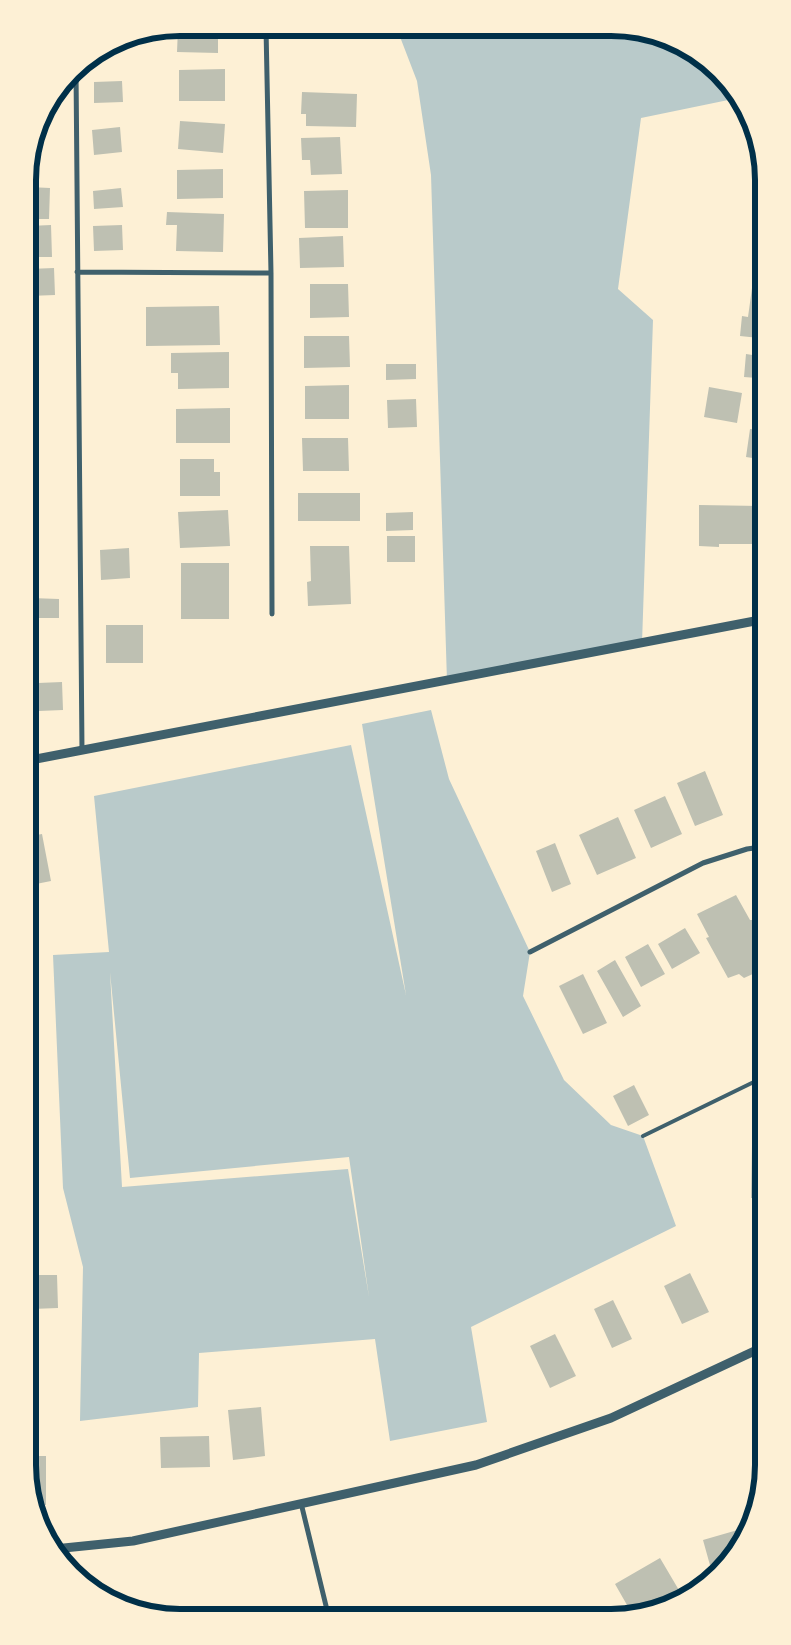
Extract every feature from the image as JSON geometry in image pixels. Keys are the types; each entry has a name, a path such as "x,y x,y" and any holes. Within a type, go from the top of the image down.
{"street":[{"path":"266,36 271,273 272,614"},
{"path":"76,81 82,750"},
{"path":"78,272 271,273"},
{"path":"37,759 755,621"},
{"path":"530,952 703,863 754,848"},
{"path":"63,1548 133,1541 476,1465 611,1418 754,1351"},
{"path":"301,1503 327,1609"}],"lane":[{"path":"643,1136 754,1082"}],"shaded area":[{"path":"400,36 630,37 657,44 691,60 713,78 730,100 641,118 618,289 653,320 642,643 447,681 431,175 417,81"},
{"path":"431,710 449,779 530,952 523,996 564,1080 611,1125 643,1136 676,1226 471,1327 487,1422 390,1441 375,1339 199,1353 198,1407 80,1421 83,1267 63,1188 53,955 109,952 94,796 351,745 406,995 362,724","holes":["110,972 130,1178 349,1157 369,1297 348,1169 122,1187"]}],"building":[{"path":"178,36 218,36 218,53 177,52"},
{"path":"225,69 225,101 179,101 179,70"},
{"path":"122,81 123,102 94,103 94,82"},
{"path":"302,92 357,94 356,127 306,126 306,114 301,114"},
{"path":"180,121 225,124 223,153 178,149"},
{"path":"120,127 122,152 94,155 92,130"},
{"path":"340,137 342,174 311,175 310,160 302,160 301,138"},
{"path":"223,169 223,198 177,199 177,170"},
{"path":"37,187 50,188 49,219 37,219"},
{"path":"121,188 123,207 94,209 93,191"},
{"path":"348,190 348,228 305,228 304,191"},
{"path":"167,212 224,214 223,252 176,251 177,225 166,225"},
{"path":"51,225 52,257 37,257 37,226"},
{"path":"122,225 123,250 94,251 93,226"},
{"path":"343,236 344,267 300,268 299,238"},
{"path":"54,268 55,295 37,296 37,269"},
{"path":"310,284 348,284 349,317 310,318"},
{"path":"752,288 755,288 755,338 740,336 742,316 748,317"},
{"path":"219,306 220,345 146,346 146,307"},
{"path":"304,336 349,336 350,367 304,368"},
{"path":"229,352 229,388 178,389 178,373 171,373 171,353"},
{"path":"746,354 755,355 755,378 744,377"},
{"path":"386,364 416,364 416,379 386,380"},
{"path":"349,385 349,419 305,419 305,386"},
{"path":"709,387 742,393 737,423 704,417"},
{"path":"416,399 417,427 388,428 387,400"},
{"path":"230,408 230,443 176,443 176,409"},
{"path":"750,429 755,430 755,458 746,457"},
{"path":"302,438 348,438 349,471 303,471"},
{"path":"180,459 214,459 214,472 220,472 220,496 180,496"},
{"path":"298,493 360,493 360,521 298,521"},
{"path":"699,505 755,506 755,544 719,544 719,547 699,546"},
{"path":"228,510 230,546 180,548 178,512"},
{"path":"413,512 413,530 386,531 386,513"},
{"path":"387,536 415,536 415,562 387,562"},
{"path":"310,546 349,546 351,604 308,606 307,582 311,581"},
{"path":"129,548 130,578 101,580 100,550"},
{"path":"181,563 229,563 229,619 181,619"},
{"path":"37,598 59,599 59,618 37,618"},
{"path":"106,625 143,625 143,663 106,663"},
{"path":"62,682 63,710 39,711 38,683"},
{"path":"705,771 723,815 695,826 677,783"},
{"path":"665,796 682,834 651,848 634,810"},
{"path":"618,817 636,858 597,875 579,835"},
{"path":"42,834 51,881 36,884 36,835"},
{"path":"555,843 571,884 552,892 536,851"},
{"path":"736,895 754,925 754,973 744,978 739,974 728,978 706,938 709,937 697,914"},
{"path":"685,928 700,953 672,969 658,944"},
{"path":"648,944 665,974 641,987 625,957"},
{"path":"615,960 641,1006 623,1017 597,971"},
{"path":"583,974 607,1023 583,1034 559,986"},
{"path":"634,1085 649,1115 628,1126 613,1096"},
{"path":"752,1146 754,1146 754,1198 751,1198"},
{"path":"690,1273 709,1312 682,1324 664,1286"},
{"path":"36,1275 57,1275 58,1308 36,1309"},
{"path":"613,1300 632,1339 612,1348 594,1309"},
{"path":"555,1334 576,1376 550,1388 530,1346"},
{"path":"261,1407 265,1456 233,1460 228,1410"},
{"path":"209,1436 210,1467 161,1468 160,1437"},
{"path":"36,1456 46,1456 46,1505 42,1505 37,1484"},
{"path":"739,1530 725,1553 711,1568 703,1540"},
{"path":"660,1558 680,1591 648,1604 629,1608 615,1584"}]}
